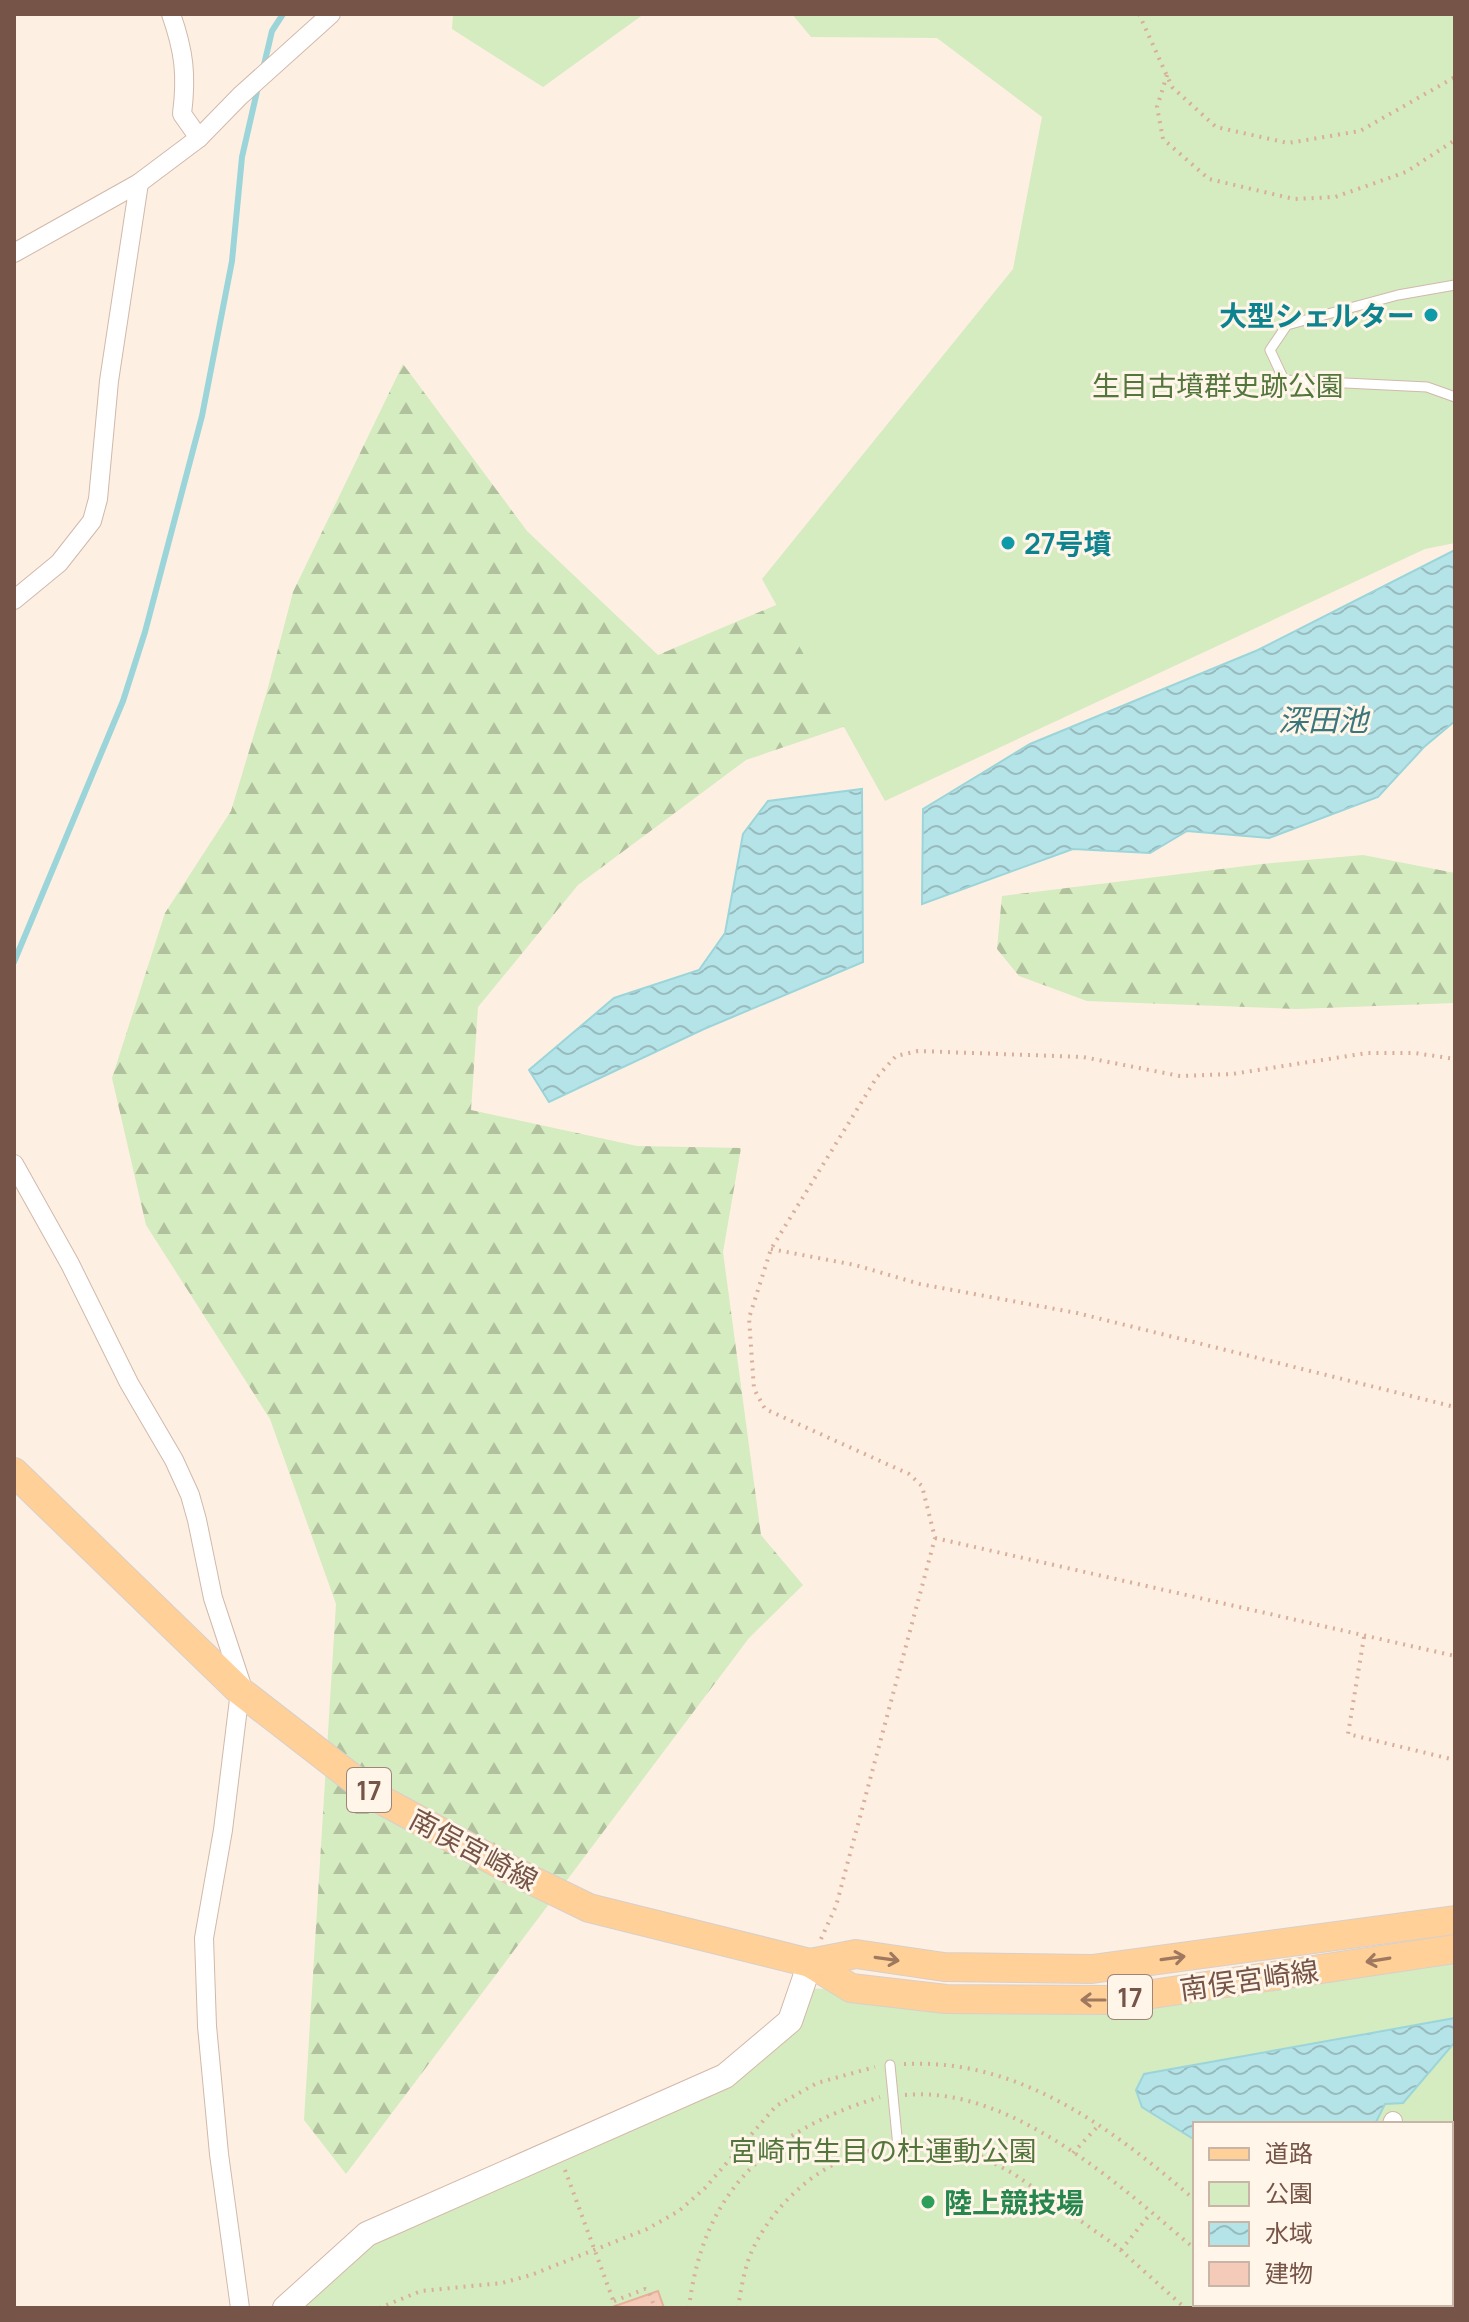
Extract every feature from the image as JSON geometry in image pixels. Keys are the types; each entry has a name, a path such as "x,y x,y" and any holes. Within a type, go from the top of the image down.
{"main road":[{"name":"南俣宮崎線","path":"14,1472 240,1691 378,1798 589,1908 810,1963 851,1988 946,1999 1112,2000 1455,1949"},
{"name":"南俣宮崎線","path":"810,1963 856,1954 944,1967 1092,1969 1455,1920"}],"street":[{"path":"171,14 179,37 186,83 182,114 199,138"},
{"path":"14,253 139,183 199,138 240,96 331,14"},
{"path":"14,600 59,563 92,521 98,499 109,381 139,183"},
{"path":"14,1164 70,1264 129,1383 174,1460 190,1495 213,1598 241,1683 223,1830 204,1938 207,2026 219,2154 240,2308"},
{"path":"285,2308 367,2234 725,2076 790,2021 810,1963"}],"lane":[{"path":"1455,285 1398,295 1287,325 1270,350 1284,380 1427,387 1455,397"},
{"path":"890,2065 898,2147"}],"path":[{"path":"1139,14 1172,87 1216,127 1288,143 1360,131 1455,77"},
{"path":"1167,75 1157,107 1163,139 1209,179 1294,199 1335,197 1406,172 1455,140"},
{"path":"810,1963 836,1906 935,1538 922,1486 909,1474 765,1409 754,1389 749,1318 771,1249 877,1077 896,1056 918,1051 1083,1057 1180,1076 1232,1074 1367,1053 1415,1053 1455,1059"},
{"path":"771,1249 855,1265 920,1284 1105,1320 1455,1407"},
{"path":"935,1538 1455,1656"},
{"path":"1364,1637 1348,1734 1455,1760"},
{"path":"379,2308 421,2291 502,2283 531,2275 647,2229 679,2211 705,2188 776,2106 817,2083 890,2065 933,2063 999,2074 1051,2095 1098,2126 1193,2198"},
{"path":"689,2308 693,2272 720,2208 744,2174 776,2144 804,2127 838,2110 893,2096 915,2094 946,2097 985,2106 1022,2120 1073,2153 1193,2247"},
{"path":"1073,2153 1098,2126"},
{"path":"738,2308 751,2253 788,2199 815,2177 845,2160 879,2149 898,2147 943,2148 979,2155 1014,2174 1121,2250 1185,2308"},
{"path":"565,2168 616,2308"},
{"path":"1121,2250 1151,2213"},
{"path":"614,2301 645,2289 655,2308"}],"green space":[{"path":"453,14 644,14 543,87 452,29"},
{"name":"生目古墳群史跡公園","path":"792,14 1455,14 1455,543 1425,549 885,801 762,579 1013,269 1042,117 937,38 811,37"},
{"path":"403,364 527,531 658,655 880,561 1141,626 746,760 578,885 478,1007 471,1110 637,1146 741,1148 723,1252 761,1535 803,1585 749,1638 346,2174 304,2120 336,1604 270,1419 146,1225 112,1078 165,913 231,811 293,592"},
{"path":"1363,855 1455,873 1455,1003 1297,1009 1087,1001 1019,976 997,949 1002,896 1262,864"},
{"name":"宮崎市生目の杜運動公園","path":"1455,1949 1453,2270 1453,2122 1193,2122 1193,2306 1431,2308 285,2308 367,2234 725,2076 790,2021 802,1988 1112,2000"}],"water":[{"name":"深田池","path":"1455,550 1455,721 1424,747 1378,797 1269,838 1187,831 1150,853 1073,849 922,904 923,809 1030,744 1258,650"},
{"path":"862,789 863,962 704,1029 549,1102 529,1070 614,998 699,970 725,933 743,834 768,801"},
{"path":"1455,2018 1455,2042 1403,2103 1385,2104 1376,2122 1193,2122 1193,2139 1142,2107 1136,2090 1144,2074"}],"building":[{"path":"658,2291 664,2308 615,2306"}],"waterway":[{"path":"263,69 272,31 283,14"},
{"path":"14,962 123,701 145,632 202,416 232,261 242,157 258,87"}],"place":[{"name":"大型シェルター","path":"1431,315"},
{"name":"27号墳","path":"1008,543"},
{"name":"陸上競技場","path":"928,2202"}]}
